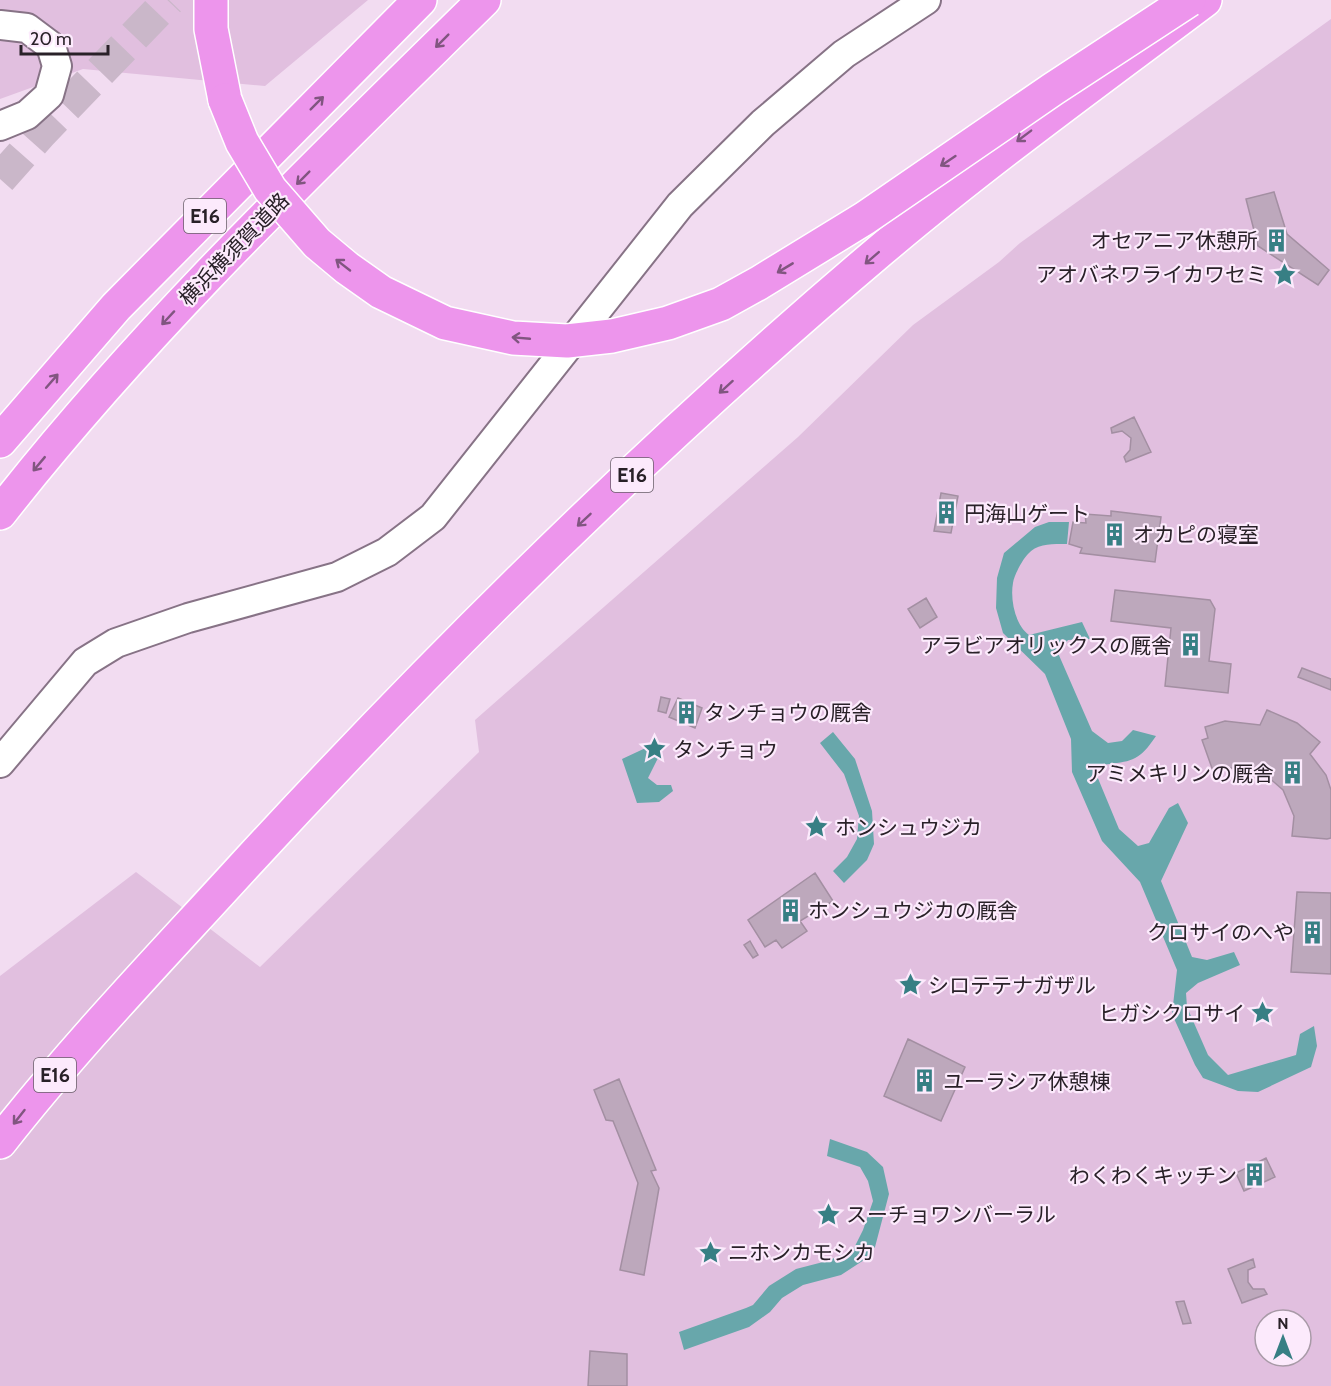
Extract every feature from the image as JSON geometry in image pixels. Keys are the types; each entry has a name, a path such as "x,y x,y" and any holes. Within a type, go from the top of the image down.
{"highway":[{"path":"211,0 211,30 225,100 242,142 270,189 317,243 346,268 381,292 445,323 513,338 567,341 612,336 668,323 721,304 865,218 1053,89 1189,0"},
{"name":"横浜横須賀道路","path":"0,441 116,307 420,0"},
{"name":"横浜横須賀道路","path":"0,513 36,467 129,360 237,243 484,0"},
{"name":"E16","path":"0,1142 33,1100 112,1010 310,795 532,569 719,393 880,250 983,166 1205,0"}],"lane":[{"path":"0,764 85,662 116,643 188,618 337,577 387,552 433,517 681,204 763,123 844,54 926,0"},
{"path":"0,25 27,28 51,46 57,66 49,95 27,115 0,126"}],"shaded area":[{"path":"0,0 368,0 265,86 83,69 0,99"},
{"path":"1331,19 1331,1386 0,1386 0,976 136,872 260,967 479,752 475,720 798,437 913,325 999,262 1020,243"},
{"path":"1049,522 1069,522 1067,544 1041,546 1032,550 1026,557 1013,583 1012,596 1017,618 1029,635 1082,622 1090,639 1068,640 1058,653 1092,731 1108,743 1122,741 1133,730 1156,736 1139,756 1120,763 1101,765 1097,776 1119,829 1138,846 1149,843 1169,808 1178,803 1188,823 1161,881 1192,957 1207,960 1234,952 1240,965 1198,983 1186,993 1187,1007 1208,1055 1228,1075 1296,1055 1300,1034 1314,1026 1317,1046 1311,1067 1258,1092 1238,1091 1203,1078 1195,1065 1172,1014 1177,970 1140,882 1102,841 1072,772 1071,739 1045,674 1003,633 996,608 997,578 1004,553 1035,527"},
{"path":"833,732 855,759 872,811 874,844 867,860 844,883 833,871 847,857 857,839 859,816 844,774 820,743"},
{"path":"652,745 662,750 648,778 657,785 671,785 673,791 659,802 637,803 622,759"},
{"path":"830,1139 867,1152 883,1167 889,1194 875,1247 864,1260 841,1275 803,1285 782,1298 770,1312 749,1327 684,1350 679,1332 753,1305 769,1286 796,1269 827,1261 853,1250 873,1201 868,1181 860,1167 827,1156"}],"building":[{"name":"オセアニア休憩所","path":"1274,192 1287,234 1329,270 1318,285 1258,246 1246,199"},
{"path":"1134,417 1151,452 1126,462 1124,457 1130,450 1131,438 1122,431 1112,433 1111,428"},
{"name":"円海山ゲート","path":"941,493 958,496 951,533 934,531"},
{"name":"オカピの寝室","path":"1111,511 1161,517 1155,562 1080,553 1082,548 1069,544 1073,522 1086,523 1085,514 1111,516"},
{"name":"アラビアオリックスの厩舎","path":"1115,590 1210,600 1215,609 1209,661 1231,664 1228,693 1165,686 1171,628 1111,621"},
{"path":"926,598 937,617 920,628 908,609"},
{"path":"1302,668 1331,679 1331,690 1298,677"},
{"path":"661,697 670,699 666,713 658,711"},
{"name":"タンチョウの厩舎","path":"678,698 702,708 695,728 669,717"},
{"name":"アミメキリンの厩舎","path":"1267,710 1297,723 1320,742 1310,754 1326,775 1331,790 1331,838 1292,836 1294,816 1283,790 1267,776 1247,768 1213,771 1202,740 1208,738 1205,727 1225,721 1260,725"},
{"name":"ホンシュウジカの厩舎","path":"815,873 833,901 800,921 807,931 782,948 776,940 765,947 748,920"},
{"name":"クロサイのへや","path":"1297,892 1331,893 1331,974 1291,972"},
{"path":"750,941 758,955 753,958 744,945"},
{"name":"ユーラシア休憩棟","path":"908,1039 965,1067 941,1121 884,1096"},
{"path":"619,1079 656,1170 651,1171 659,1188 644,1275 620,1270 638,1183 613,1121 606,1120 594,1090"},
{"name":"わくわくキッチン","path":"1266,1158 1275,1177 1244,1191 1236,1173"},
{"path":"1253,1259 1255,1267 1248,1270 1248,1282 1253,1289 1264,1289 1267,1294 1242,1303 1228,1269"},
{"path":"1184,1301 1191,1323 1183,1324 1176,1302"},
{"path":"590,1351 627,1354 627,1386 588,1386"}],"tunnel":[{"path":"0,179 169,0"}],"place":[{"name":"オセアニア休憩所","path":"1276,240"},
{"name":"アオバネワライカワセミ","path":"1285,274"},
{"name":"円海山ゲート","path":"946,513"},
{"name":"オカピの寝室","path":"1115,534"},
{"name":"アラビアオリックスの厩舎","path":"1190,645"},
{"name":"タンチョウの厩舎","path":"686,712"},
{"name":"タンチョウ","path":"655,749"},
{"name":"アミメキリンの厩舎","path":"1292,773"},
{"name":"ホンシュウジカ","path":"817,827"},
{"name":"ホンシュウジカの厩舎","path":"790,910"},
{"name":"クロサイのへや","path":"1312,932"},
{"name":"シロテテナガザル","path":"910,985"},
{"name":"ヒガシクロサイ","path":"1263,1013"},
{"name":"ユーラシア休憩棟","path":"925,1081"},
{"name":"わくわくキッチン","path":"1255,1175"},
{"name":"スーチョワンバーラル","path":"828,1214"},
{"name":"ニホンカモシカ","path":"710,1252"}]}
